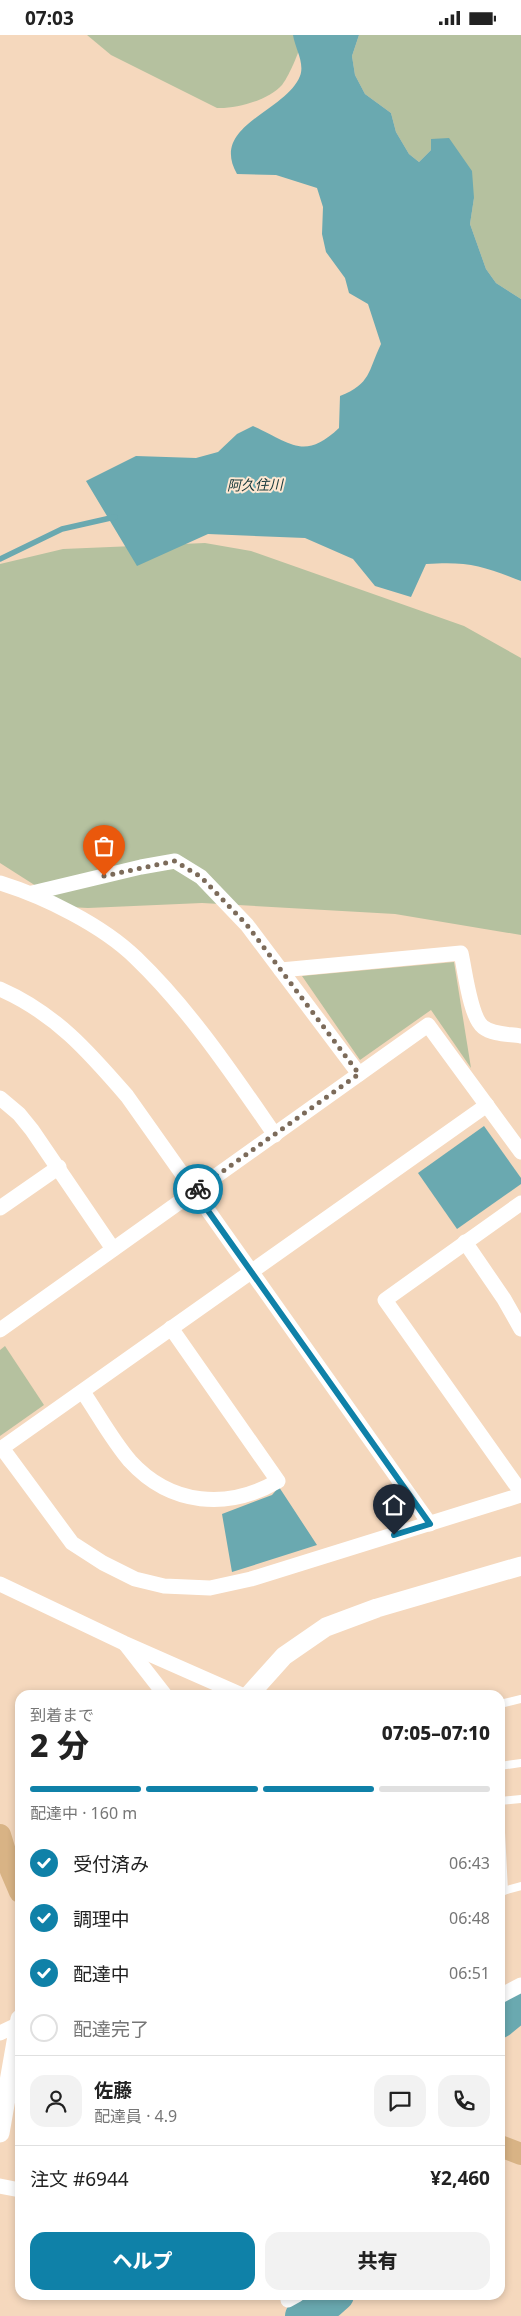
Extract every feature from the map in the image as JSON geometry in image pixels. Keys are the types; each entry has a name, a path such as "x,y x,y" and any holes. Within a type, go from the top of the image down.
{"main road":[{"path":"0,1835 15,1880"},
{"path":"505,2148 521,2154"}],"street":[{"path":"32,893 141,867 175,861 201,877 247,925 359,1074"},
{"path":"0,883 32,893 92,925 135,957 178,1003 222,1059 275,1135"},
{"path":"281,970 462,953 474,1013 482,1027 495,1032 521,1036"},
{"path":"0,989 43,1012 86,1048 127,1096 430,1524"},
{"path":"0,1329 428,1025 521,1153"},
{"path":"0,1099 19,1114 59,1167 113,1249"},
{"path":"487,1105 2,1448 72,1543 102,1563 135,1579 164,1587 210,1588 251,1579 430,1524 521,1493 385,1300 521,1203"},
{"path":"0,1208 59,1167"},
{"path":"465,1242 504,1299 521,1329"},
{"path":"83,1392 130,1461 167,1489 206,1501 229,1500 260,1492 278,1481 172,1328"},
{"path":"253,1690 284,1656 326,1627 377,1608 521,1566"},
{"path":"0,1584 124,1643 231,1690"},
{"path":"124,1643 161,1690"},
{"path":"505,1993 521,1985"},
{"path":"0,2033 15,2024"},
{"path":"0,2133 4,2094 15,2044"},
{"path":"0,2186 15,2189"}],"lane":[{"path":"505,1703 521,1699"},
{"path":"505,1765 521,1763"},
{"path":"505,1801 521,1799"},
{"path":"505,1890 521,1886"}],"green space":[{"path":"87,35 304,35 298,54 282,85 269,95 252,103 217,108 111,55"},
{"path":"359,35 521,35 521,299 496,283 486,269 470,224 474,198 431,150 419,162 409,154 396,132 391,113 365,94 355,75 352,56"},
{"path":"205,543 251,551 464,626 521,658 521,935 395,914 202,903 88,908 69,907 0,863 0,564 63,549"},
{"path":"454,962 471,1068 431,1010 360,1060 302,976"},
{"path":"5,1346 44,1405 0,1436 0,1350"}],"water":[{"path":"293,35 359,35 352,56 355,75 365,94 391,113 396,132 409,154 419,162 431,150 431,139 449,138 472,171 474,198 470,224 486,269 496,283 521,299 521,581 464,564 426,564 411,597 375,586 353,559 305,538 208,534 137,566 86,481 136,456 196,458 218,452 237,434 253,426 297,446 316,444 339,428 340,396 358,387 367,376 381,344 368,304 349,293 345,278 326,252 322,234 323,207 317,188 276,175 237,174 231,157 233,143 241,131 292,89 300,76 301,61"},
{"path":"484,1126 521,1178 521,1184 457,1229 418,1173"},
{"path":"279,1487 317,1545 232,1572 222,1514 272,1495"}],"waterway":[{"name":"阿久住川","path":"0,559 62,529 115,517"},
{"path":"505,2018 521,2005"},
{"path":"301,2316 332,2300"}],"way so far":[{"path":"104,876 175,861 201,877 247,925 359,1074 198,1189"}],"route":[{"path":"198,1189 194,1191 430,1524 394,1535"}]}
